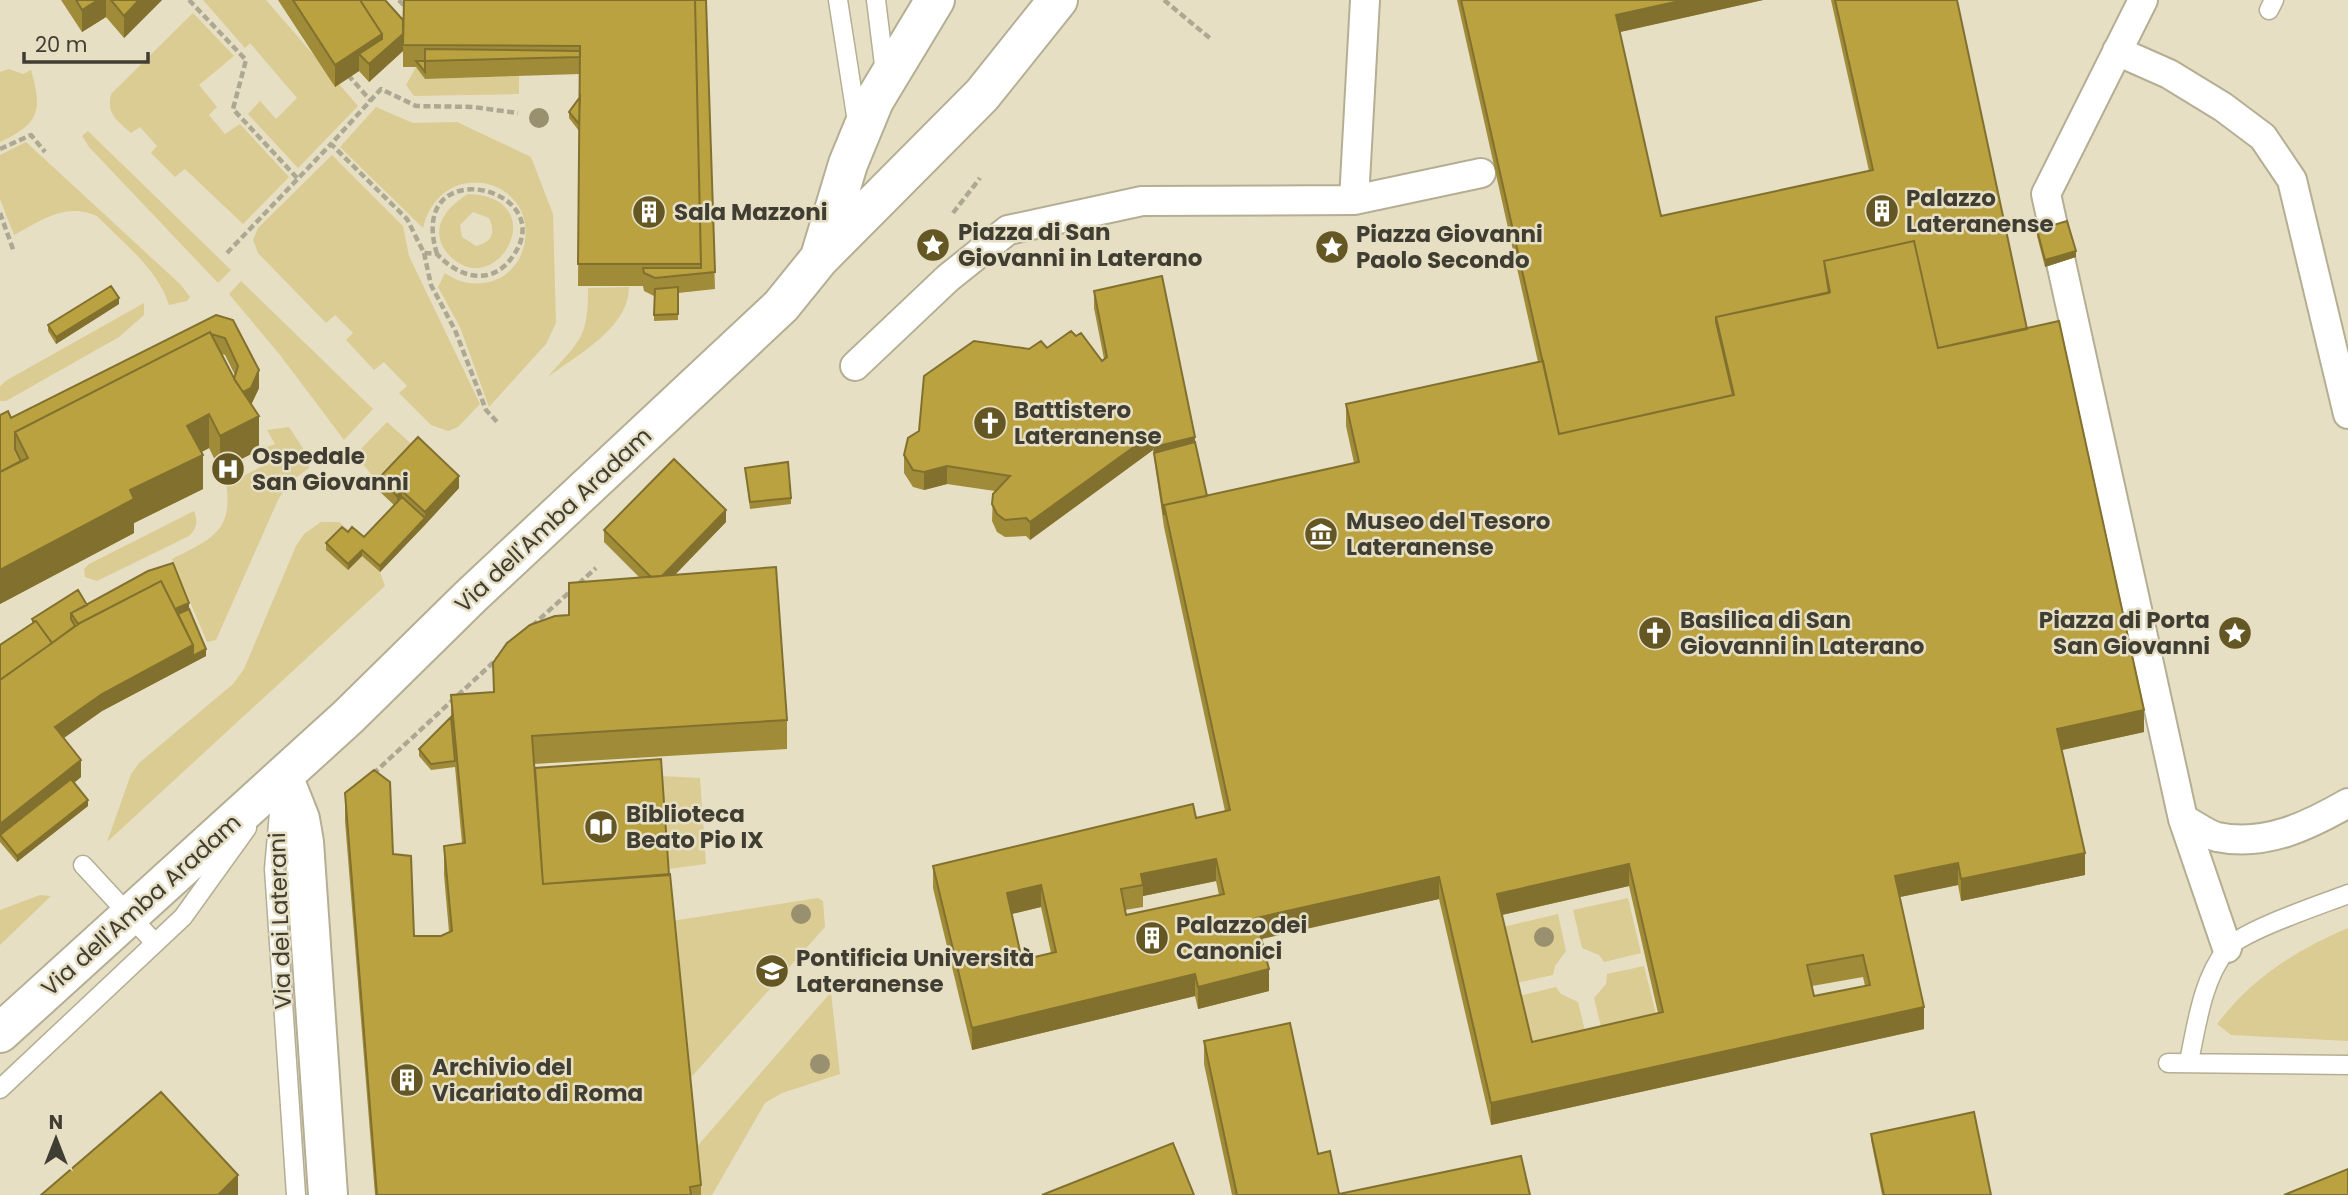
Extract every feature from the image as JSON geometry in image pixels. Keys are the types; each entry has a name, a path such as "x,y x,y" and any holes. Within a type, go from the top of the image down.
{"main road":[{"path":"820,259 859,136 885,80 935,0"},
{"path":"820,259 982,95 1058,0"},
{"name":"Via dell'Amba Aradam","path":"0,1033 283,776 748,338 820,259"},
{"name":"Via dei Laterani","path":"283,776 300,819 304,842 327,1195"}],"street":[{"path":"1354,200 1365,0"},
{"path":"2143,0 2046,194 2183,819 2227,948"},
{"path":"2117,51 2169,74 2223,107 2263,137 2292,180 2348,414"},
{"path":"855,366 948,278 1008,230 1142,201 1354,200 1481,173"},
{"path":"2183,819 2215,837 2255,839 2306,828 2348,803"}],"lane":[{"path":"838,0 859,136"},
{"path":"876,0 885,80"},
{"name":"Via dell'Amba Aradam","path":"0,1089 183,917 283,776"},
{"name":"Via dei Laterani","path":"283,776 276,815 274,869 296,1195"},
{"path":"83,865 155,943"},
{"path":"2189,1062 2204,991 2227,948 2278,920 2348,894"},
{"path":"2168,1063 2348,1065"}],"path":[{"path":"189,0 246,60 233,109 298,179"},
{"path":"399,0 408,10 418,9"},
{"path":"1164,0 1212,40"},
{"path":"344,71 370,101"},
{"path":"227,253 381,89 416,106 473,107 518,113"},
{"path":"0,149 30,135 45,152"},
{"path":"331,144 407,219 424,253 431,285 454,330 486,410 498,423"},
{"path":"953,213 980,178"},
{"path":"424,253 438,254 450,269 460,274 476,277 501,270 517,251 520,239 520,225 509,201 487,189 466,188 444,201 433,221 432,237 438,254"},
{"path":"0,213 14,252"},
{"path":"526,633 596,568"},
{"path":"369,778 506,651"}],"shaded area":[{"path":"203,0 266,0 358,106 298,168 248,114 260,101 276,119 297,98 250,43 245,48"},
{"path":"193,13 234,56 199,85 217,107 209,115 225,134 240,124 289,177 243,224 185,169 175,177 151,153 157,146 140,127 131,133 111,112 111,94"},
{"path":"416,67 425,79 519,76 519,94 414,96 406,85"},
{"path":"9,69 23,74 31,70 37,106 35,115 23,129 0,142 0,72"},
{"path":"376,107 413,123 457,122 531,157 553,214 556,323 546,344 489,407 460,327 438,287 445,273 458,280 479,284 500,278 511,269 523,249 525,225 518,206 505,192 488,184 468,183 449,190 434,204 423,228 340,147"},
{"path":"88,131 231,270 218,283 89,147 82,136"},
{"path":"26,142 181,285 190,297 187,301 169,305 148,268 97,216 86,212 64,212 14,235 0,199 0,155"},
{"path":"332,155 403,226 409,256 480,404 458,427 448,431 431,425 399,393 407,386 384,362 374,370 346,340 353,333 335,315 326,323 258,253 253,240 258,228"},
{"path":"468,194 494,199 508,211 513,227 510,243 500,257 486,266 470,267 452,258 440,240 441,222 459,200","holes":["473,212 489,218 492,232 486,242 476,246 462,237 460,225"]},
{"path":"241,281 373,409 344,440 280,355 229,294"},
{"path":"629,287 627,302 611,328 548,377 580,338 586,318 588,288"},
{"path":"144,303 144,315 119,337 6,401 0,401 0,386 7,380"},
{"path":"387,422 418,450 382,487 355,455"},
{"path":"289,427 310,459 309,468 288,484 278,500 216,640 207,642 172,559 202,543 220,527 227,504 224,469 231,465 238,479 266,464 259,450 275,444 267,430"},
{"path":"194,511 196,524 189,536 97,581 85,577 84,569 89,564"},
{"path":"321,522 339,522 352,533 348,570 362,556 380,572 385,586 107,842 131,774 139,763 233,684 244,669 296,546 304,534"},
{"path":"661,776 700,778 706,864 668,869"},
{"path":"40,895 51,896 0,945 0,910"},
{"path":"818,898 823,901 825,927 687,1082 672,921"},
{"path":"1628,898 1641,953 1604,962 1599,955 1582,948 1573,910"},
{"path":"1558,914 1566,951 1555,966 1553,975 1516,983 1503,927"},
{"path":"2348,928 2348,1041 2231,1035 2217,1024 2245,993 2276,967"},
{"path":"1644,966 1658,1022 1603,1035 1594,998 1606,984 1607,974"},
{"path":"1556,987 1561,994 1578,1002 1587,1039 1533,1052 1519,996"},
{"path":"831,992 840,1074 782,1093 765,1103 712,1195 699,1195 694,1150"}],"building":[{"path":"76,0 98,0 82,10"},
{"path":"111,0 139,0 124,16"},
{"path":"293,0 360,0 382,34 335,65"},
{"path":"360,0 385,0 403,20 403,34 369,64 359,54 382,39 382,34"},
{"name":"Sala Mazzoni","path":"404,0 695,0 701,264 578,264 580,46 403,45"},
{"path":"695,0 706,0 715,272 655,278 644,273 643,268 701,268"},
{"name":"Palazzo Lateranense","path":"1461,0 1684,0 1616,15 1661,216 1873,170 1835,0 1957,0 2027,329 1938,348 1914,241 1824,261 1829,293 1716,317 1733,395 1559,434"},
{"path":"425,49 580,51 580,57 425,61"},
{"path":"416,61 425,61 425,72"},
{"path":"580,97 579,124 569,112"},
{"path":"2067,221 2076,251 2045,260 2037,230"},
{"name":"Basilica di San Giovanni in Laterano","path":"1914,241 1938,348 2059,321 2144,710 2057,729 2085,853 1961,879 1958,863 1895,876 1924,1007 1491,1103 1439,877 1256,918 1269,969 1198,987 1195,974 972,1028 933,866 1193,804 1196,818 1230,810 1164,505 1359,462 1346,404 1543,361 1559,434 1734,395 1716,317 1830,292 1824,261","holes":["1216,859 1224,894 1126,915 1121,889 1143,885 1141,874","1629,864 1663,1012 1532,1042 1497,894","1041,885 1056,952 1022,960 1007,893","1863,955 1870,985 1814,996 1807,965"]},
{"path":"1162,276 1195,437 1154,447 1153,433 1030,522 1026,518 1005,520 997,514 992,504 993,494 1010,476 947,466 924,472 913,470 904,455 908,438 919,431 924,376 974,341 1029,349 1041,341 1047,348 1071,331 1076,336 1081,333 1102,361 1107,357 1094,291"},
{"path":"111,286 119,298 56,337 48,325"},
{"path":"678,287 678,314 654,315 655,289"},
{"path":"216,315 233,320 259,370 251,388 243,392 234,379 238,366 225,338 210,332 15,432 15,449 21,461 0,472 0,415 8,411 11,418"},
{"path":"210,332 235,380 259,416 220,436 209,414 187,426 203,455 130,490 134,499 0,570 0,472 28,458 15,432"},
{"path":"418,437 459,476 425,512 402,491 397,496 379,478"},
{"path":"1195,442 1207,496 1164,505 1164,515 1154,453"},
{"path":"674,459 726,510 662,576 651,577 604,530"},
{"path":"788,462 791,498 750,502 745,468"},
{"path":"402,497 425,518 380,566 362,550 348,564 326,543 342,527 348,532 352,527 364,537"},
{"path":"173,563 189,603 175,609 161,581 78,624 71,613 148,571"},
{"path":"776,567 787,720 532,736 543,884 670,874 701,1185 690,1187 691,1195 377,1195 345,793 374,770 390,782 393,854 411,856 414,936 441,936 452,931 444,846 465,843 451,695 494,692 493,663 507,643 530,625 555,616 569,615 569,583"},
{"path":"161,581 193,645 102,694 55,727 81,760 0,824 0,680 80,623"},
{"path":"78,590 87,605 71,613 75,626 52,643 32,619"},
{"path":"189,609 206,649 193,656 193,645 178,614"},
{"path":"36,621 52,643 0,680 0,645"},
{"path":"451,717 455,761 431,764 419,749"},
{"name":"Biblioteca Beato Pio IX","path":"661,759 669,875 543,884 535,768"},
{"path":"71,779 88,800 17,856 0,835"},
{"path":"1290,1023 1318,1154 1330,1151 1339,1194 1521,1156 1530,1195 1237,1195 1204,1041"},
{"path":"161,1092 238,1175 218,1195 41,1195"},
{"path":"1974,1112 1991,1195 1884,1195 1871,1134"},
{"path":"1173,1143 1194,1195 1042,1195"},
{"path":"2348,1169 2348,1195 2284,1195"}],"place":[{"name":"Palazzo Lateranense","path":"1882,211"},
{"name":"Sala Mazzoni","path":"649,212"},
{"name":"Piazza di San Giovanni in Laterano","path":"933,245"},
{"name":"Piazza Giovanni Paolo Secondo","path":"1332,247"},
{"name":"Battistero Lateranense","path":"990,423"},
{"name":"Ospedale San Giovanni","path":"228,469"},
{"name":"Museo del Tesoro Lateranense","path":"1321,534"},
{"name":"Basilica di San Giovanni in Laterano","path":"1655,633"},
{"name":"Piazza di Porta San Giovanni","path":"2235,633"},
{"name":"Biblioteca Beato Pio IX","path":"601,827"},
{"name":"Palazzo dei Canonici","path":"1152,938"},
{"name":"Pontificia Università Lateranense","path":"772,971"},
{"name":"Archivio del Vicariato di Roma","path":"407,1080"}]}
